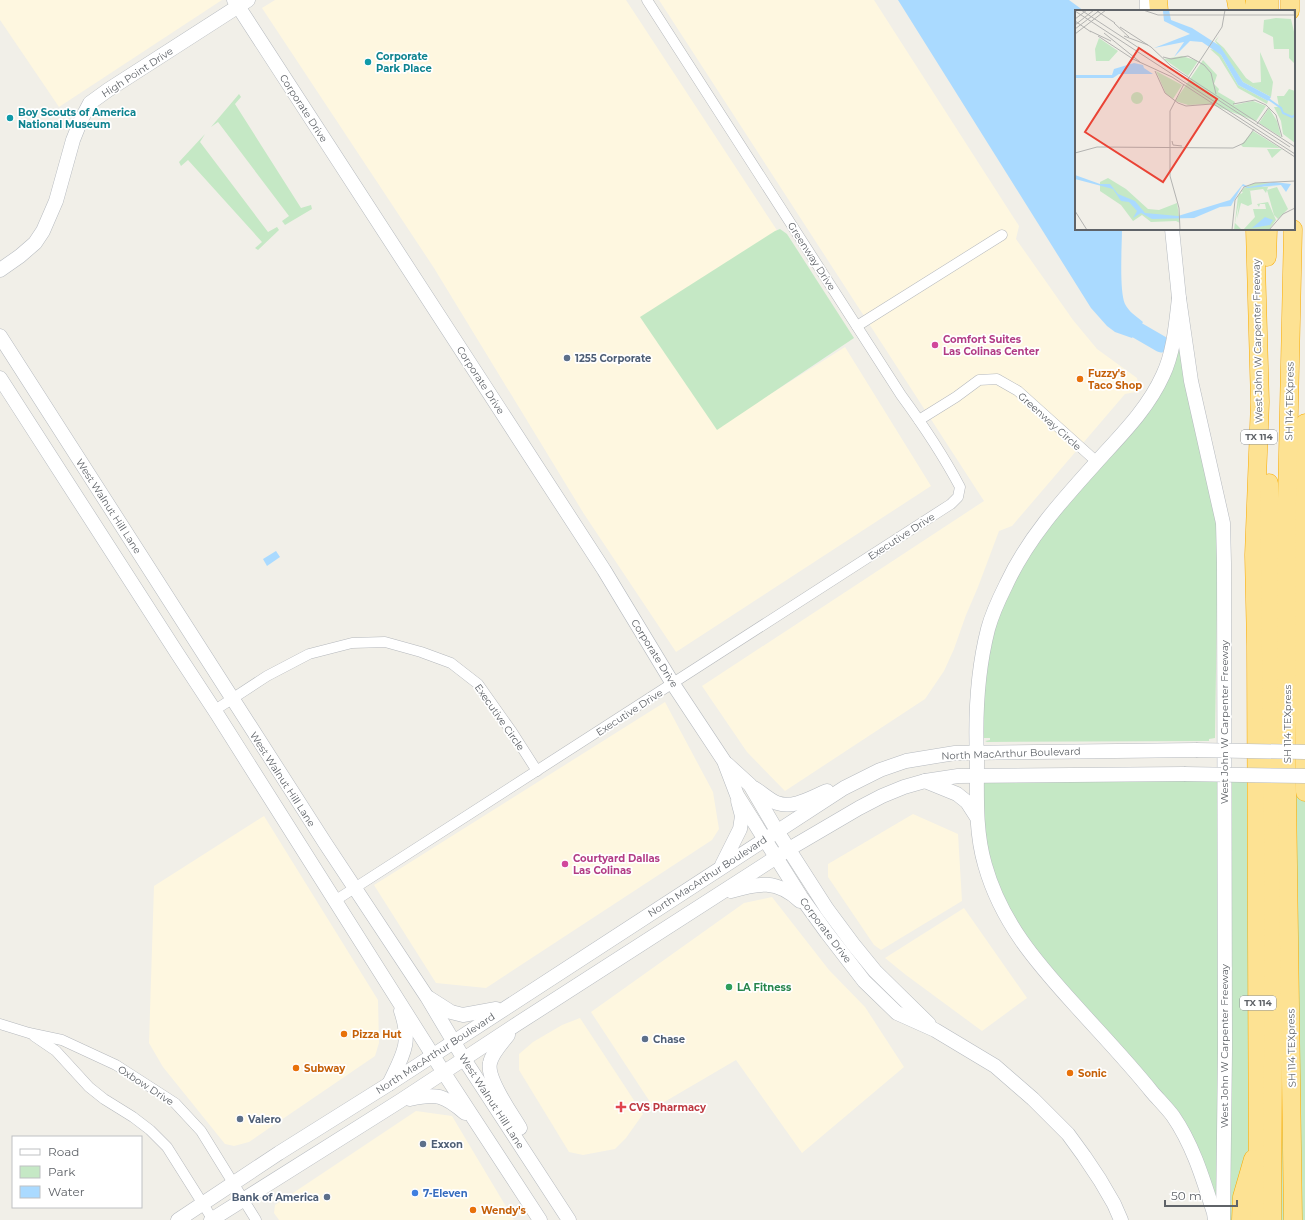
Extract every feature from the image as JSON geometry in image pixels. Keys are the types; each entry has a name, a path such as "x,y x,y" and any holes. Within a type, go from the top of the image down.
{"highway":[{"path":"1158,0 1159,10"},
{"path":"1236,0 1238,10"},
{"name":"West John W Carpenter Freeway","path":"1255,230 1260,402 1254,555 1256,677 1258,1220"},
{"name":"SH 114 TEXpress","path":"1268,230 1267,363 1274,904 1272,1220"},
{"name":"SH 114 TEXpress","path":"1293,230 1287,498 1286,709 1293,1218"},
{"path":"1305,423 1305,792"},
{"path":"1241,1220 1243,1192 1258,1143"}],"main road":[{"name":"High Point Drive","path":"0,270 35,243 43,231 56,201 73,140 90,103 240,2"},
{"name":"Corporate Drive","path":"240,2 604,570 673,684 724,761 737,795 810,910 863,979 897,1013 935,1030 995,1066 1034,1099 1068,1134 1084,1156 1104,1186 1121,1220"},
{"name":"West John W Carpenter Freeway","path":"1172,230 1179,298 1191,382 1223,523 1225,1034 1223,1220"},
{"path":"1179,298 1173,341 1164,372 1154,391 1136,419 1043,524 1019,560 988,628 980,669 976,709 976,816 984,864 998,902 1012,928 1026,949 1047,974 1142,1079 1172,1116 1188,1141 1199,1167 1214,1212 1215,1220"},
{"name":"West Walnut Hill Lane","path":"0,336 354,888 427,997 464,1059 569,1220"},
{"name":"West Walnut Hill Lane","path":"0,378 215,710 444,1073 540,1220"},
{"name":"North MacArthur Boulevard","path":"178,1220 844,788 880,770 906,761 956,753 976,752 1196,750 1305,752"},
{"name":"Corporate Drive","path":"724,761 750,785 777,831 827,909 853,944 875,970 935,1030"},
{"name":"North MacArthur Boulevard","path":"212,1220 444,1073 776,856 859,808 904,787 925,781 977,775 1184,774 1305,776"},
{"path":"925,781 957,794 967,802 976,816"},
{"path":"750,785 777,803 788,805 798,803 829,790 844,788"},
{"path":"721,868 740,829 742,816 737,795"},
{"path":"719,894 755,885 769,884 781,887 795,896 810,910"},
{"path":"863,979 875,970"},
{"path":"389,1084 403,1055 407,1042 405,1023 397,997"},
{"path":"427,997 451,1012 463,1015 504,1008"},
{"path":"517,1024 498,1047 489,1065 492,1080 537,1155 540,1175"},
{"path":"400,1101 427,1095 446,1098 478,1124"}],"street":[{"name":"Greenway Drive","path":"647,0 901,395 946,460 960,487 958,497 951,504 942,509"},
{"path":"857,326 1002,235"},
{"name":"Greenway Circle","path":"919,420 956,397 979,380 997,379 1018,391 1097,462"},
{"name":"Executive Drive","path":"336,900 673,684 942,509"},
{"name":"Executive Circle","path":"215,710 267,676 309,654 352,643 385,642 421,652 451,663 478,684 537,771"},
{"name":"Oxbow Drive","path":"0,1024 30,1033 62,1040 116,1065 176,1103 201,1131 256,1220"},
{"name":"Oxbow Drive","path":"30,1033 56,1051 89,1087 104,1100 133,1117 150,1130 167,1147 203,1203 212,1220"}],"shaded area":[{"path":"0,0 222,0 59,107 0,20"},
{"path":"275,0 626,0 780,235 718,427 845,347 931,486 676,652 584,514 434,268 262,8"},
{"path":"659,0 874,0 1019,226 1016,239 1073,320 1097,349 1137,378 1140,391 1125,394 1012,526 999,531 954,649 944,671 925,699 785,791 747,752 702,686 984,501"},
{"name":"Courtyard Dallas Las Colinas","path":"665,702 713,792 719,829 712,840 486,988 436,983 374,885"},
{"path":"913,814 958,834 962,901 881,950 874,945 828,877 828,864"},
{"path":"264,816 378,1000 379,1043 375,1056 249,1142 234,1146 225,1144 163,1067 149,1043 154,886"},
{"path":"772,897 829,970 865,1007 904,1067 802,1153 736,1060 654,1108 591,1012 744,903"},
{"path":"964,908 1027,998 982,1031 885,958"},
{"path":"580,1018 643,1114 626,1138 615,1149 583,1155 569,1152 519,1070 519,1054 533,1042 562,1025"},
{"path":"416,1111 452,1116 514,1220 279,1220 274,1213 275,1205"}],"green space":[{"path":"239,94 241,97 235,104 301,208 311,205 312,209 285,225 282,221 289,216 218,122 211,127"},
{"path":"205,134 200,142 268,232 277,227 279,230 258,250 255,248 262,242 188,160 181,166 179,162"},
{"path":"780,229 787,234 854,338 717,430 640,317"},
{"path":"1180,346 1218,536 1215,738 1209,739 1209,741 987,742 985,741 990,740 990,738 983,738 983,690 995,623 1006,597 1037,540 1082,485"},
{"path":"980,778 1305,780 1305,1220 1215,1220 1190,1136 1025,945 986,864"}],"water":[{"path":"898,0 1069,0 1083,10 1075,10 1075,230 1122,230 1121,279 1123,297 1125,304 1133,314 1143,322 1132,338 1115,332 1107,326 1091,308"},
{"path":"276,551 280,557 267,566 263,559"}],"waterway":[{"path":"1120,317 1123,322 1161,344"}],"place":[{"name":"Corporate Park Place","path":"368,62"},
{"name":"Boy Scouts of America National Museum","path":"10,118"},
{"name":"Comfort Suites Las Colinas Center","path":"935,345"},
{"name":"1255 Corporate","path":"567,358"},
{"name":"Fuzzy's Taco Shop","path":"1080,379"},
{"name":"Courtyard Dallas Las Colinas","path":"565,864"},
{"name":"LA Fitness","path":"729,987"},
{"name":"Pizza Hut","path":"344,1034"},
{"name":"Chase","path":"645,1039"},
{"name":"Subway","path":"296,1068"},
{"name":"Sonic","path":"1070,1073"},
{"name":"CVS Pharmacy","path":"621,1107"},
{"name":"Valero","path":"240,1119"},
{"name":"Exxon","path":"423,1144"},
{"name":"7-Eleven","path":"415,1193"},
{"name":"Bank of America","path":"327,1197"},
{"name":"Wendy's","path":"473,1210"}]}
